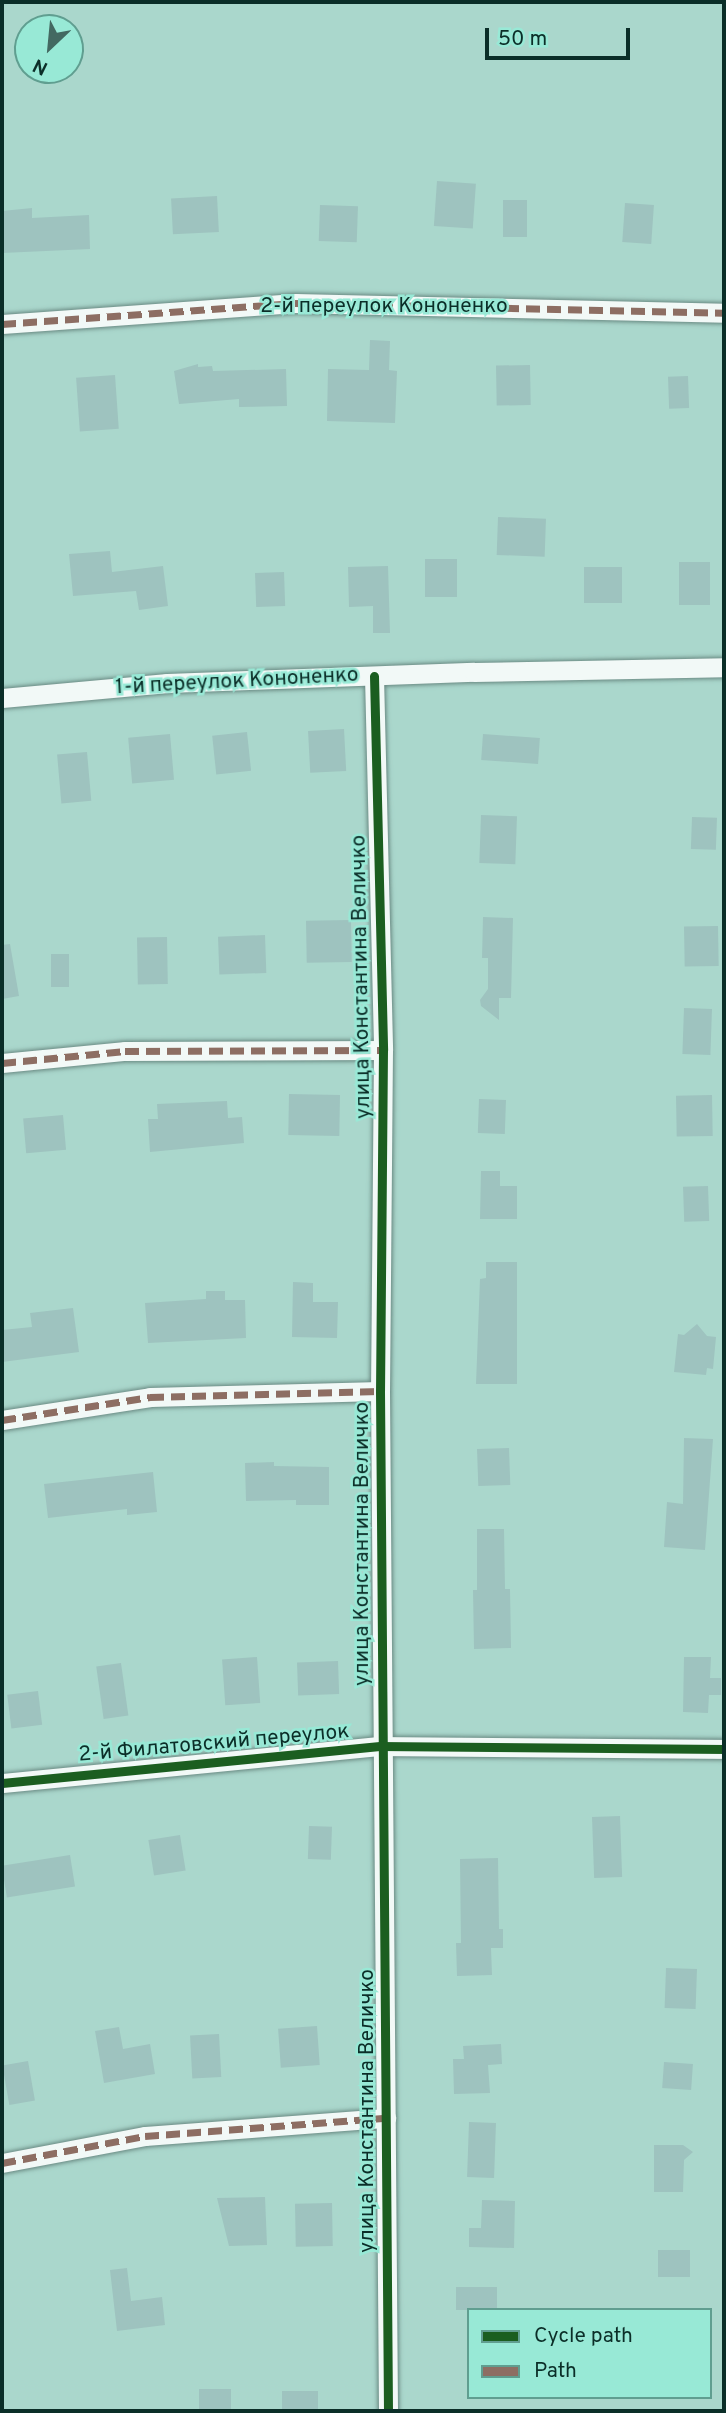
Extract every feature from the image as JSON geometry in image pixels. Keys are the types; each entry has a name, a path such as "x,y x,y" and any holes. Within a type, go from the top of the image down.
{"street":[{"name":"2-й переулок Кононенко","path":"2,324 295,303 724,313"},
{"name":"1-й переулок Кононенко","path":"2,698 167,683 724,667"},
{"name":"улица Константина Величко","path":"374,676 383,1050 380,1391 388,2411"},
{"path":"2,1063 125,1051 383,1050"},
{"path":"2,1420 150,1397 380,1391"},
{"name":"2-й Филатовский переулок","path":"2,1783 383,1746 724,1749"},
{"path":"2,2163 145,2136 386,2118"}],"building":[{"path":"437,181 476,184 473,229 434,226"},
{"path":"217,196 219,232 173,234 171,198"},
{"path":"503,200 527,200 527,237 503,237"},
{"path":"625,203 654,205 651,244 622,242"},
{"path":"320,205 358,206 357,242 319,241"},
{"path":"32,208 32,218 89,215 90,249 2,253 2,211"},
{"path":"370,340 390,341 389,370 397,371 395,423 327,421 328,369 369,370"},
{"path":"198,364 198,367 212,366 213,371 286,369 287,406 239,407 239,399 179,404 174,371"},
{"path":"530,365 531,405 497,406 496,366"},
{"path":"115,375 119,429 80,432 76,378"},
{"path":"688,376 689,408 669,409 668,377"},
{"path":"498,517 546,519 545,557 497,555"},
{"path":"110,551 112,572 163,566 168,606 139,610 136,591 73,596 69,554"},
{"path":"425,559 457,559 457,597 425,597"},
{"path":"679,562 710,562 710,605 679,605"},
{"path":"388,566 390,633 373,633 373,606 349,607 348,567"},
{"path":"584,567 622,567 622,603 584,603"},
{"path":"284,572 285,606 256,607 255,573"},
{"path":"344,729 346,771 310,773 308,731"},
{"path":"247,732 251,771 216,774 212,736"},
{"path":"170,734 174,780 132,783 128,738"},
{"path":"483,734 540,738 538,764 481,760"},
{"path":"87,752 91,801 61,803 57,755"},
{"path":"481,815 517,816 515,864 479,863"},
{"path":"692,817 717,818 716,850 691,849"},
{"path":"483,917 513,918 511,998 499,998 499,1020 481,1006 480,1000 488,989 488,958 482,958"},
{"path":"351,920 352,962 307,963 306,921"},
{"path":"718,926 719,966 685,967 684,927"},
{"path":"265,935 266,973 219,975 218,937"},
{"path":"167,937 168,984 138,985 137,938"},
{"path":"10,944 19,996 2,999 2,945"},
{"path":"51,954 69,954 69,987 51,987"},
{"path":"684,1008 712,1009 710,1055 682,1054"},
{"path":"289,1094 340,1095 339,1136 288,1135"},
{"path":"712,1095 713,1136 677,1137 676,1096"},
{"path":"479,1099 506,1100 505,1134 478,1133"},
{"path":"227,1101 228,1118 242,1117 244,1143 150,1152 148,1119 158,1119 157,1104"},
{"path":"63,1115 66,1150 26,1153 23,1118"},
{"path":"481,1171 500,1171 500,1186 517,1186 517,1219 480,1219"},
{"path":"708,1186 709,1221 684,1222 683,1187"},
{"path":"486,1262 517,1262 517,1384 476,1384 480,1279 486,1278"},
{"path":"293,1282 313,1283 313,1302 338,1302 337,1338 292,1337"},
{"path":"206,1291 225,1291 225,1300 245,1300 246,1338 148,1343 145,1303 206,1299"},
{"path":"73,1308 79,1352 2,1362 2,1330 32,1327 30,1313"},
{"path":"697,1324 707,1336 716,1337 713,1369 707,1368 706,1375 674,1372 678,1334 684,1335"},
{"path":"684,1438 713,1439 705,1550 664,1547 667,1502 683,1504"},
{"path":"509,1448 510,1485 478,1486 477,1449"},
{"path":"274,1462 274,1466 329,1467 329,1505 296,1505 296,1500 246,1501 245,1463"},
{"path":"153,1472 157,1512 127,1515 127,1509 48,1518 44,1484"},
{"path":"477,1529 504,1529 505,1589 510,1589 511,1648 474,1649 473,1590 477,1590"},
{"path":"257,1657 260,1703 225,1705 222,1659"},
{"path":"684,1657 711,1657 710,1678 721,1678 721,1695 709,1695 708,1713 683,1712"},
{"path":"338,1661 339,1694 298,1695 297,1662"},
{"path":"121,1663 128,1715 104,1719 96,1666"},
{"path":"38,1691 42,1725 11,1729 7,1695"},
{"path":"620,1816 622,1877 594,1878 592,1817"},
{"path":"309,1826 332,1827 331,1860 308,1859"},
{"path":"180,1835 186,1871 154,1876 148,1840"},
{"path":"70,1855 75,1887 7,1897 2,1866"},
{"path":"498,1858 499,1929 503,1929 503,1948 491,1948 492,1975 457,1976 456,1943 461,1943 460,1859"},
{"path":"666,1968 697,1969 696,2009 665,2008"},
{"path":"317,2026 320,2065 281,2068 278,2029"},
{"path":"119,2027 123,2049 150,2044 155,2074 104,2083 95,2031"},
{"path":"219,2034 221,2077 192,2078 190,2036"},
{"path":"501,2044 502,2064 488,2065 490,2093 454,2094 453,2059 464,2059 463,2046"},
{"path":"28,2061 35,2100 9,2105 2,2066"},
{"path":"664,2062 693,2064 691,2090 662,2088"},
{"path":"469,2122 496,2123 494,2178 467,2177"},
{"path":"654,2145 683,2145 693,2152 684,2160 683,2192 654,2192"},
{"path":"265,2197 267,2245 229,2246 217,2198"},
{"path":"482,2200 515,2201 514,2248 469,2247 469,2228 481,2228"},
{"path":"332,2203 333,2246 296,2247 295,2204"},
{"path":"658,2250 690,2250 690,2277 658,2277"},
{"path":"127,2268 131,2301 162,2297 165,2325 117,2331 110,2270"},
{"path":"456,2287 497,2287 497,2308 456,2310"},
{"path":"199,2389 231,2389 231,2411 199,2411"},
{"path":"282,2391 318,2391 318,2411 282,2411"}],"marked path":[{"path":"2,324 295,303 724,313"},
{"path":"2,1063 125,1051 383,1050"},
{"path":"2,1420 150,1397 380,1391"},
{"path":"2,2163 145,2136 386,2118"}],"cycle path":[{"path":"374,676 383,1050 380,1391 388,2411"},
{"path":"2,1783 382,1746 724,1749"}]}
